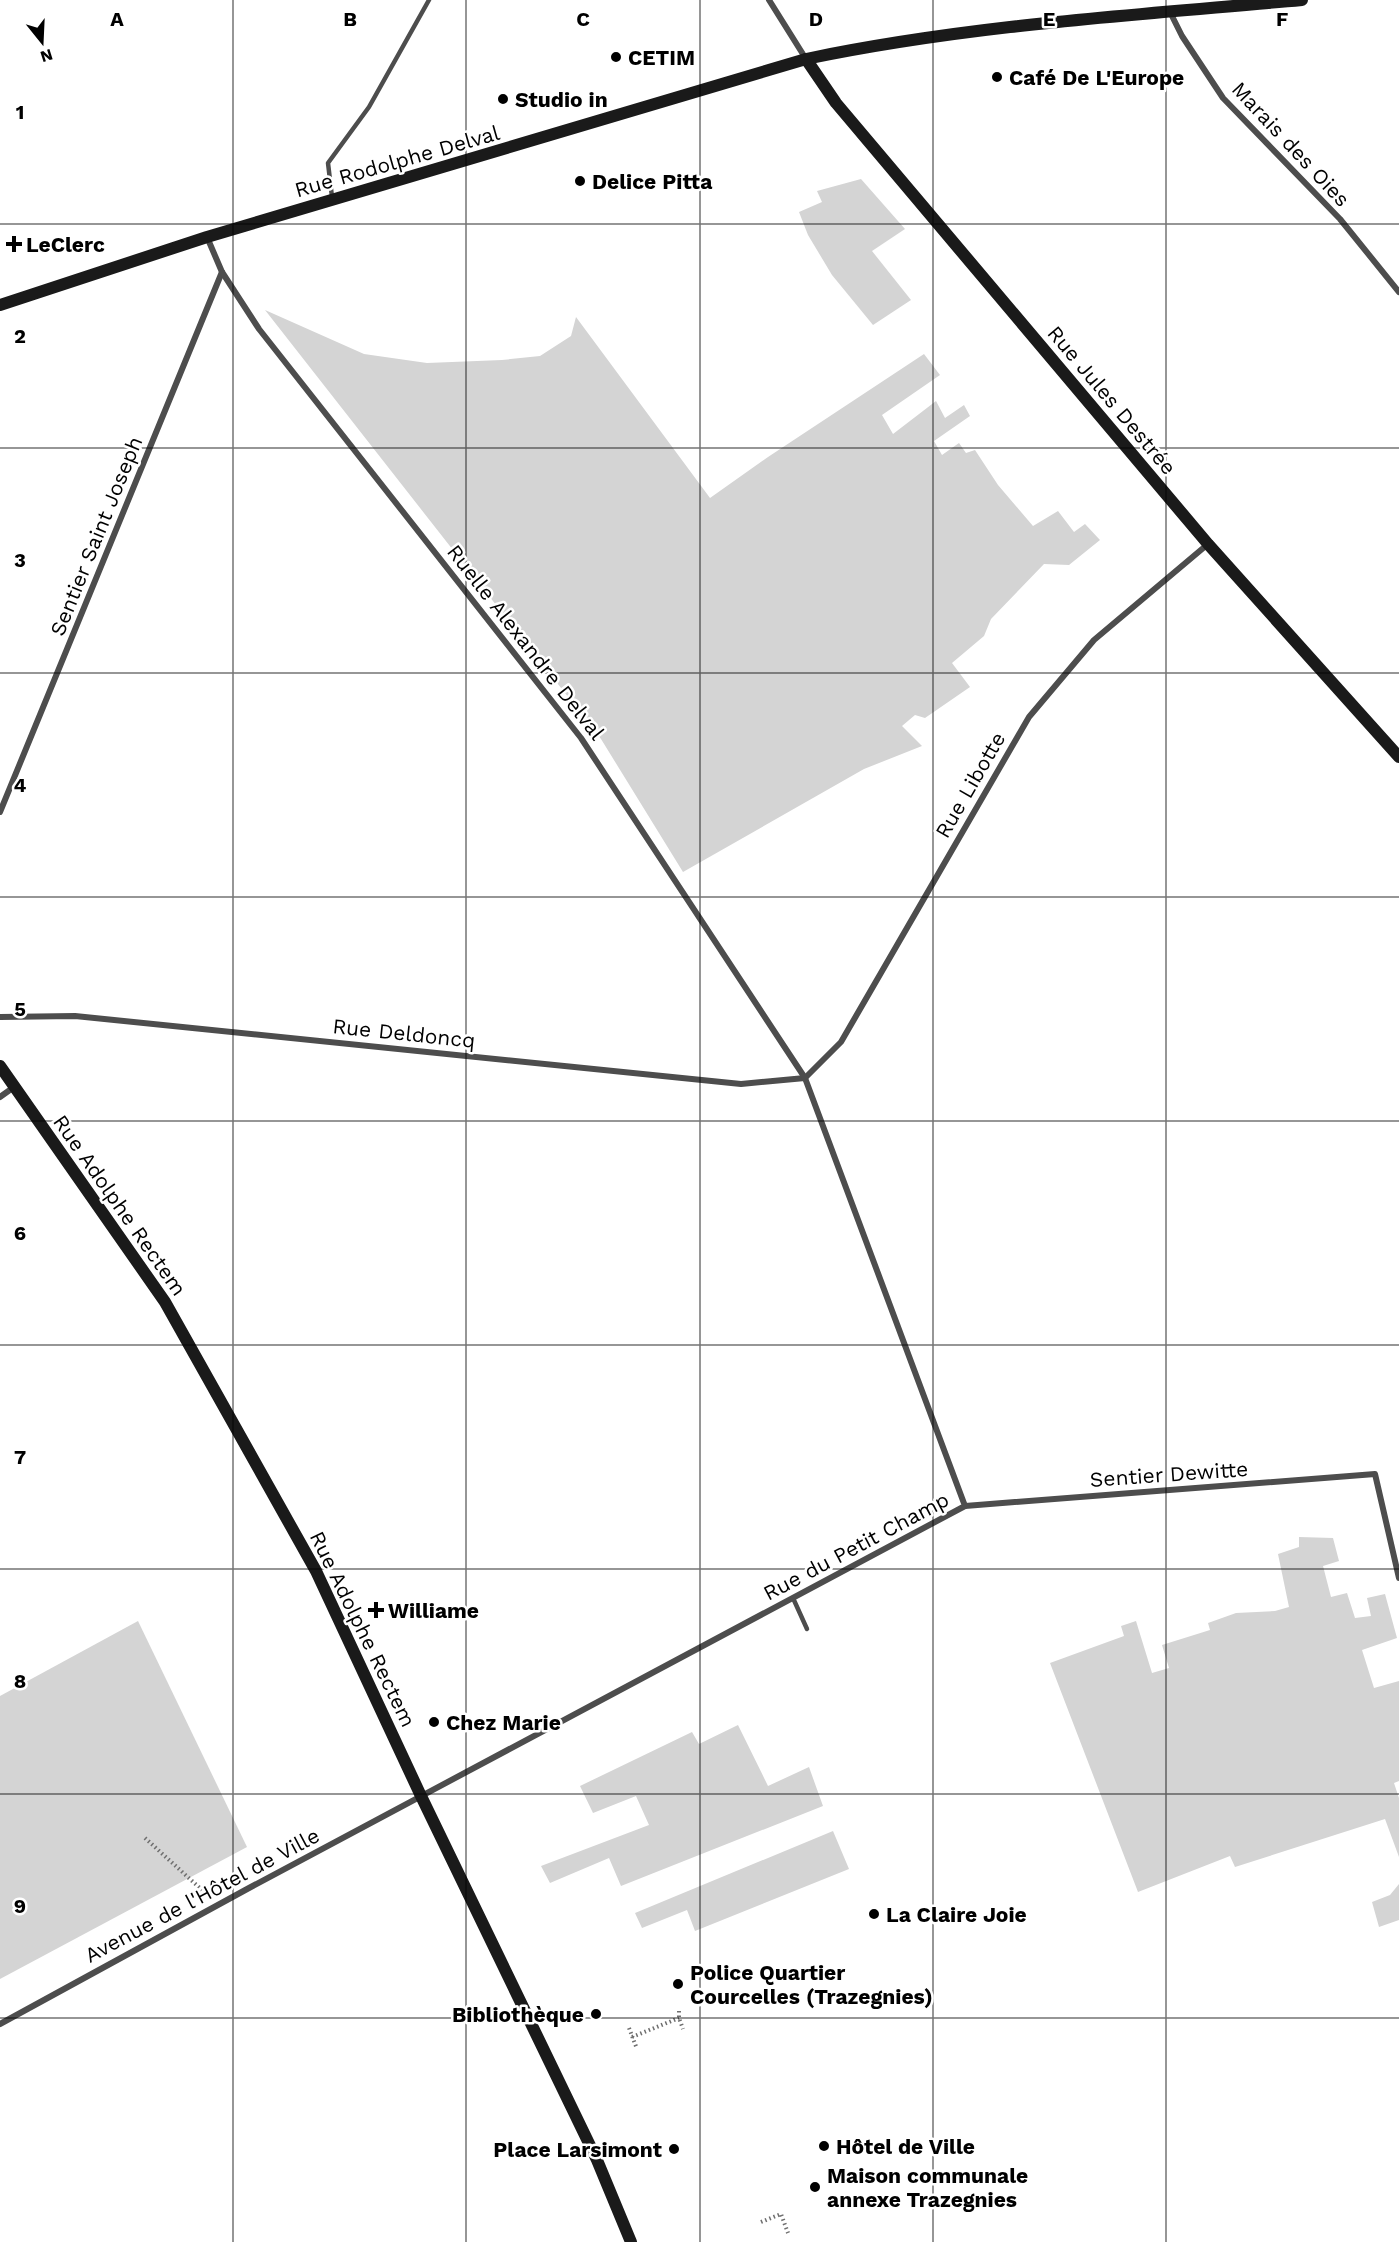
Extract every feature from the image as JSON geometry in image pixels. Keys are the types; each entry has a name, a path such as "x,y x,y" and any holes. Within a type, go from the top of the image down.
{"street":[{"path":"770,0 806,59"},
{"name":"Rue Rodolphe Delval","path":"0,305 207,237 806,59 875,45 977,32 1302,0"},
{"name":"Marais des Oies","path":"1170,12 1182,36 1223,98 1340,219 1399,292"},
{"name":"Rue Jules Destrée","path":"806,59 836,103 1208,544 1399,757"},
{"name":"Ruelle Alexandre Delval","path":"207,237 222,272 259,329 581,738 805,1078"},
{"name":"Sentier Saint Joseph","path":"0,812 222,272"},
{"name":"Rue Libotte","path":"805,1078 841,1042 1029,717 1094,640 1208,544"},
{"name":"Rue Deldoncq","path":"0,1017 75,1016 741,1084 805,1078"},
{"name":"Rue Adolphe Rectem","path":"0,1066 165,1302 316,1571 421,1796 597,2160 632,2242"},
{"name":"Rue du Petit Champ","path":"421,1796 965,1506 805,1078"},
{"path":"0,1097 15,1087"},
{"name":"Sentier Dewitte","path":"965,1506 1375,1474 1399,1578"},
{"name":"Avenue de l'Hôtel de Ville","path":"0,2024 421,1796"}],"lane":[{"path":"333,200 328,163 369,107 429,0"},
{"path":"793,1598 807,1629"}],"path":[{"path":"145,1838 219,1904"},
{"path":"680,2011 679,2018 683,2029"},
{"path":"632,2037 679,2018"},
{"path":"629,2028 638,2049"},
{"path":"761,2222 781,2214 788,2233"}],"shaded area":[{"path":"861,179 905,229 872,251 911,300 873,325 832,275 808,235 799,212 822,202 817,191"},
{"path":"265,310 364,354 427,363 540,356 571,336 576,317 710,498 924,354 940,375 882,415 893,434 936,401 945,418 964,405 970,416 934,441 942,455 959,443 966,453 975,450 998,485 1033,526 1058,511 1074,532 1085,524 1100,540 1069,565 1044,564 991,619 984,636 952,663 970,687 925,718 915,715 902,726 922,746 864,769 683,872 601,739"},
{"path":"1299,1537 1333,1538 1339,1561 1323,1566 1331,1597 1347,1593 1355,1618 1371,1616 1367,1598 1385,1594 1397,1638 1362,1650 1374,1688 1399,1681 1399,1781 1394,1783 1399,1798 1399,1857 1385,1819 1235,1867 1230,1856 1138,1892 1050,1663 1124,1636 1121,1626 1136,1621 1152,1673 1169,1668 1162,1645 1210,1630 1208,1623 1236,1613 1275,1611 1289,1607 1278,1554 1299,1547"},
{"path":"138,1621 247,1847 0,1979 0,1696"},
{"path":"738,1725 768,1786 809,1767 823,1806 621,1886 609,1858 550,1883 541,1866 649,1825 636,1796 593,1813 580,1786 692,1732 699,1744"},
{"path":"833,1831 849,1869 695,1931 687,1910 642,1928 635,1913"},
{"path":"1399,1884 1399,1920 1379,1927 1372,1902 1390,1895"}],"place":[{"name":"CETIM","path":"616,57"},
{"name":"Café De L'Europe","path":"997,77"},
{"name":"Studio in","path":"503,99"},
{"name":"Delice Pitta","path":"580,181"},
{"name":"LeClerc","path":"14,244"},
{"name":"Williame","path":"376,1610"},
{"name":"Chez Marie","path":"434,1722"},
{"name":"La Claire Joie","path":"874,1914"},
{"name":"Police Quartier Courcelles (Trazegnies)","path":"678,1984"},
{"name":"Bibliothèque","path":"596,2014"},
{"name":"Hôtel de Ville","path":"824,2146"},
{"name":"Place Larsimont","path":"674,2149"},
{"name":"Maison communale annexe Trazegnies","path":"815,2187"}]}
